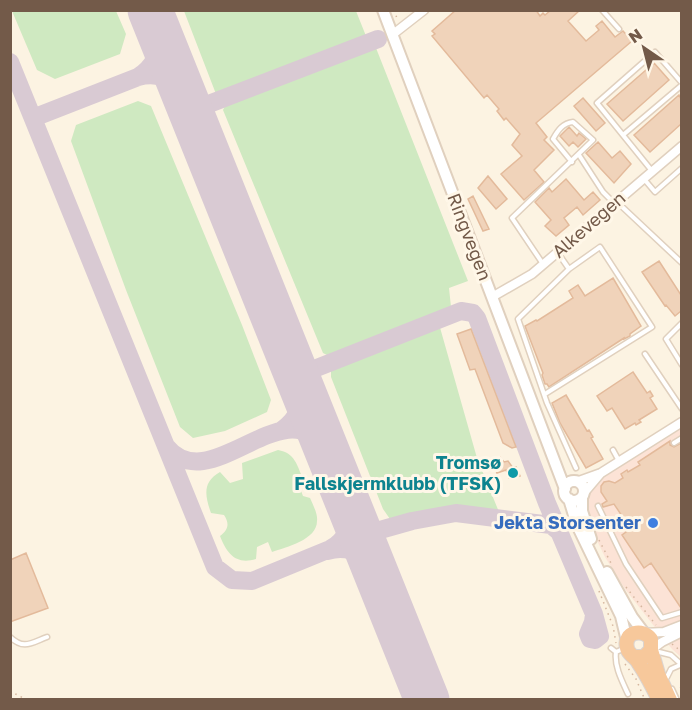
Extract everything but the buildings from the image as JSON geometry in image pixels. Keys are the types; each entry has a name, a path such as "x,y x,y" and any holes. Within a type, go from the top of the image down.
{"highway":[{"path":"651,650 644,657 626,649 633,633 644,633 652,641 651,650 670,699"},
{"name":"Ringvegen","path":"626,649 659,699"}],"street":[{"name":"Ringvegen","path":"383,10 559,476 571,488 577,525 621,616 626,649"},
{"path":"392,35 424,10"},
{"name":"Alkevegen","path":"492,297 522,281 544,265 681,146"},
{"path":"571,488 601,473 681,422"},
{"path":"571,488 576,501 601,473"},
{"path":"571,488 582,486 582,511 587,529 632,617 644,633 664,632 681,625"},
{"path":"651,650 681,632"}],"lane":[{"path":"602,10 619,29"},
{"path":"623,135 681,84 655,52 597,103 652,171"},
{"path":"544,265 512,218 572,162 593,140 573,122 567,122 557,131 553,139 572,162"},
{"path":"579,155 603,192 681,264"},
{"path":"643,179 655,192 681,168"},
{"path":"545,394 652,327 600,247 569,269 518,319 547,403 576,468"},
{"path":"558,253 569,269"},
{"path":"681,323 666,339 681,365"},
{"path":"645,354 681,410"},
{"path":"674,443 681,438"},
{"path":"613,450 619,461"},
{"path":"597,506 626,564 662,618 681,612"},
{"path":"10,637 17,644 25,645 47,637"},
{"path":"611,648 626,649 618,672 628,694"},
{"path":"651,650 671,655 681,665 671,669 663,676 677,699"}],"path":[{"path":"596,533 615,569"},
{"path":"622,581 659,627"},
{"path":"671,642 681,652"},
{"path":"10,691 27,699"}],"shaded area":[{"path":"681,429 681,657 672,649 625,589 605,557 589,524 585,506 589,492 602,476"}],"green space":[{"path":"12,11 116,11 126,34 120,54 55,79 37,70"},
{"path":"184,11 356,11 366,36 216,94"},
{"path":"376,48 468,281 449,288 451,307 329,356 323,353 223,110 227,102"},
{"path":"138,101 151,106 271,400 267,412 225,431 193,438 180,427 71,141 76,125"},
{"path":"439,324 477,458 499,512 455,507 396,520 390,519 383,509 331,377 331,370 336,365"},
{"path":"278,450 288,454 297,464 303,479 298,483 303,496 310,498 316,512 316,528 306,538 292,545 272,552 268,542 257,547 256,559 238,559 229,553 220,536 226,529 227,521 224,515 211,513 206,490 210,480 220,472 230,483 243,479 242,463"}],"taxiway":[{"path":"138,77 155,59 159,34"},
{"path":"185,99 201,107 378,39"},
{"path":"10,62 215,567 232,580 252,581 330,549 347,532 350,507"},
{"path":"33,118 138,77 158,76 168,80 183,94"},
{"path":"289,357 298,366 314,369 461,311 473,313 477,318 547,503 594,614 600,636 595,640 590,639 588,634 594,614"},
{"path":"282,430 296,416 301,400 301,386"},
{"path":"166,446 184,459 204,461 225,455 268,435 289,430 308,433 325,448"},
{"path":"354,518 362,528 373,532 412,521 456,513 551,525 558,531"},
{"path":"327,551 342,549 355,552 366,559 375,571"}],"runway":[{"path":"150,10 427,700"}],"place":[{"name":"Tromsø Fallskjermklubb (TFSK)","path":"513,473"},
{"name":"Jekta Storsenter","path":"653,523"}]}
